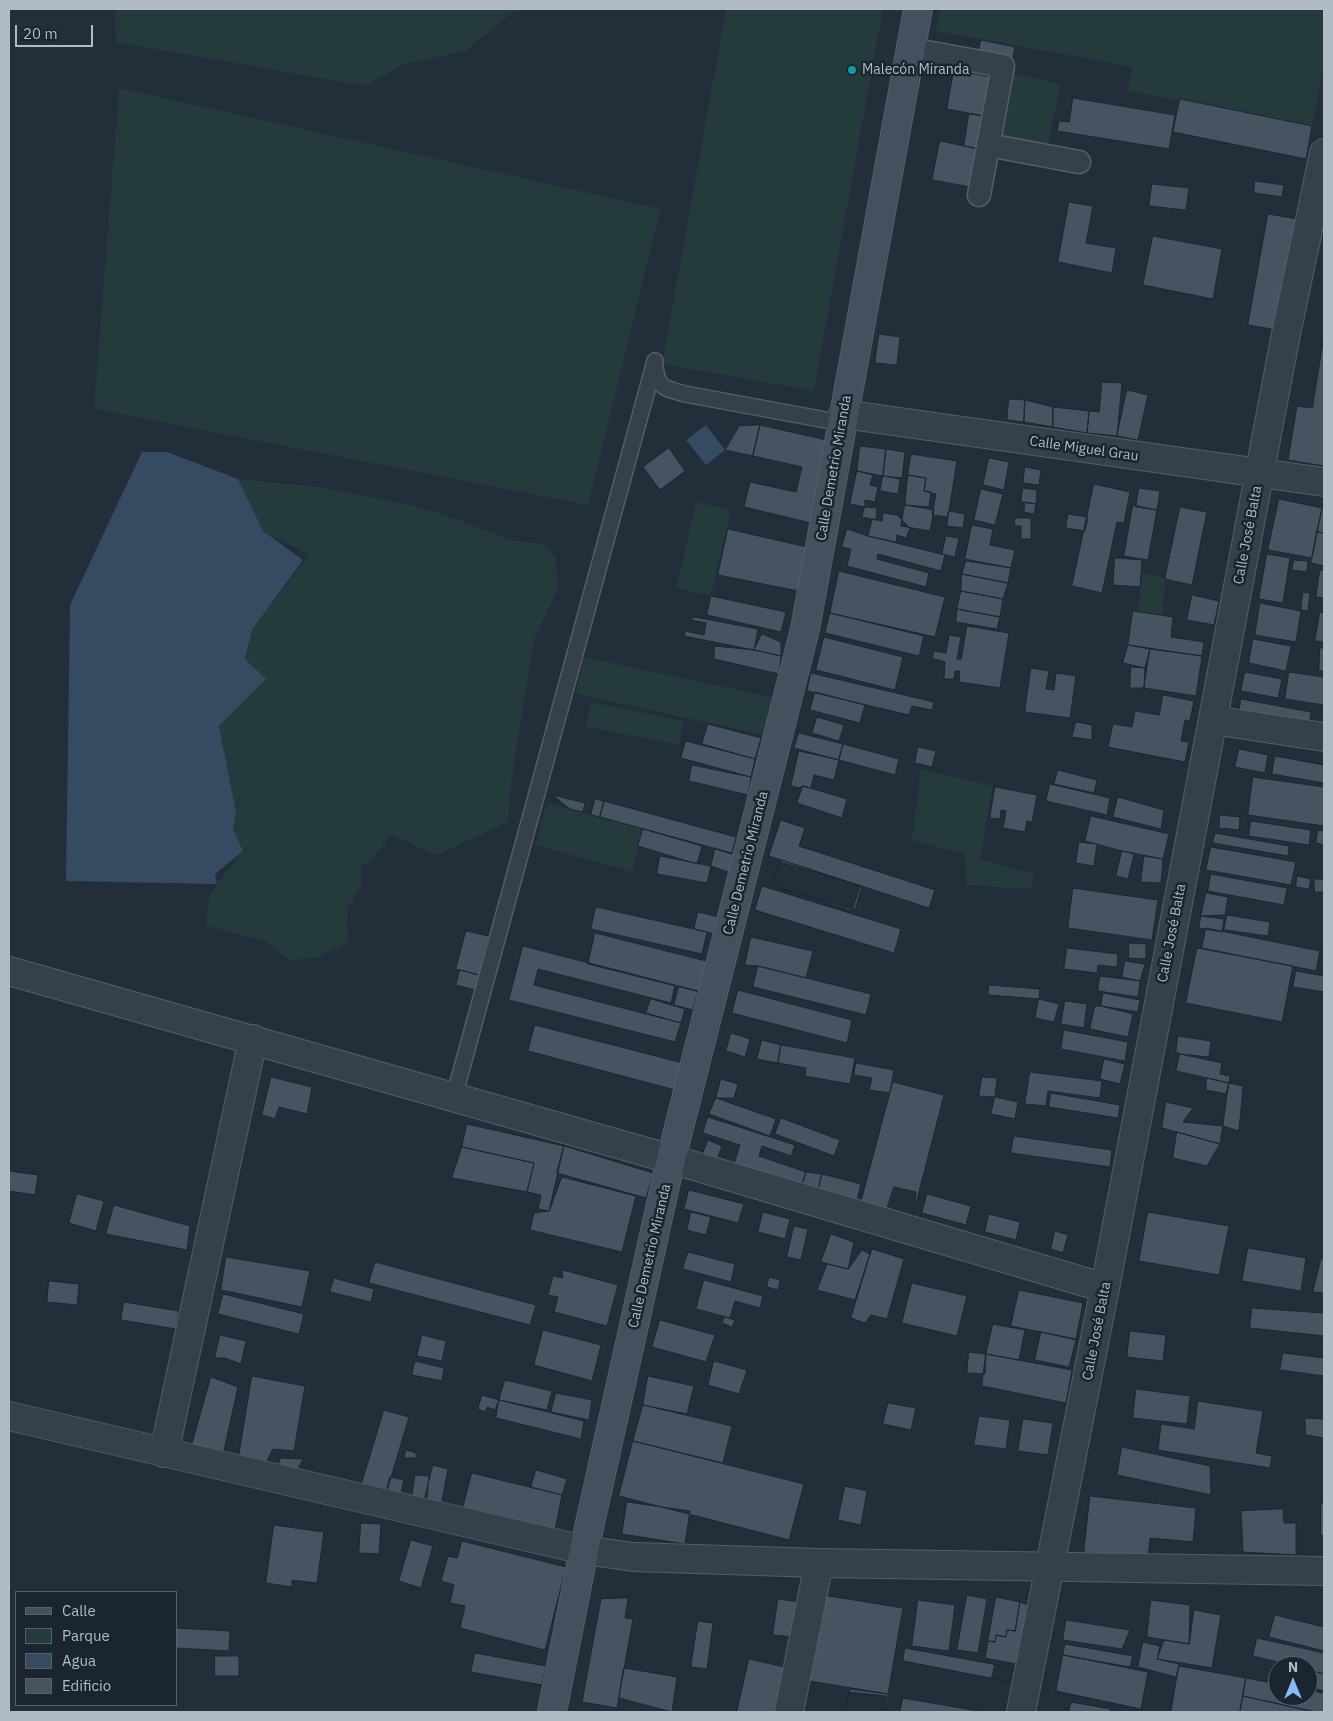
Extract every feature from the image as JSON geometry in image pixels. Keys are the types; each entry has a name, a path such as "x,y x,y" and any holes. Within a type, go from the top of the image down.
{"main road":[{"name":"Calle Demetrio Miranda","path":"552,1712 584,1550 672,1159 805,629 918,9"}],"street":[{"path":"910,49 1002,66 979,195"},
{"path":"988,145 1079,162"},
{"name":"Calle José Balta","path":"1021,1712 1105,1288 1285,339 1324,153"},
{"name":"Calle Miguel Grau","path":"843,419 1324,482"},
{"path":"1213,720 1324,738"},
{"path":"9,971 672,1159 1105,1288"},
{"path":"164,1453 253,1039"},
{"path":"9,1416 584,1550 633,1557 819,1563 1051,1565 1324,1571"},
{"path":"788,1712 819,1563"}],"lane":[{"path":"454,1097 655,361 657,380 664,388 685,394 843,419"}],"green space":[{"path":"115,9 517,9 465,51 405,64 364,86 116,42"},
{"path":"726,9 883,9 814,391 662,364"},
{"path":"940,9 1324,9 1324,63 1312,126 1128,91 1132,67 936,31"},
{"path":"1005,72 1061,84 1047,151 991,142"},
{"path":"119,88 661,209 588,505 94,409"},
{"path":"238,479 320,487 412,505 459,520 511,540 543,544 556,557 557,591 534,639 512,778 508,822 437,855 391,835 373,859 361,866 362,883 347,910 349,942 316,958 289,960 267,942 205,925 210,894 243,850 233,828 236,812 219,726 265,679 245,659 252,630 309,555 263,531"},
{"path":"696,502 731,510 711,596 676,588"},
{"path":"1142,573 1165,579 1163,615 1138,612"},
{"path":"584,657 772,697 764,735 576,694"},
{"path":"591,702 684,721 679,745 586,727"},
{"path":"921,769 993,786 980,859 1034,874 1031,889 966,885 965,854 912,840"},
{"path":"547,803 643,829 632,872 535,845"}],"water":[{"path":"706,425 725,450 706,465 686,440"},
{"path":"142,452 167,452 238,479 263,531 303,560 252,630 245,659 266,679 219,726 236,812 233,828 243,851 215,874 217,884 66,881 70,605"}],"building":[{"path":"981,40 1015,47 1011,67 977,60"},
{"path":"954,70 997,78 989,117 947,109"},
{"path":"1073,98 1175,115 1169,149 1057,131 1059,121 1069,122"},
{"path":"1180,99 1312,126 1306,159 1173,132"},
{"path":"969,114 989,117 984,150 964,146"},
{"path":"940,141 984,150 976,188 932,180"},
{"path":"1255,181 1284,185 1282,197 1254,193"},
{"path":"1152,184 1189,188 1186,210 1149,206"},
{"path":"1069,202 1093,206 1086,243 1116,248 1112,273 1058,262"},
{"path":"1268,214 1297,219 1277,330 1248,325"},
{"path":"1153,236 1222,249 1213,299 1143,285"},
{"path":"879,334 900,337 897,365 875,363"},
{"path":"1324,336 1324,466 1288,460 1297,406 1312,408"},
{"path":"1102,382 1122,383 1117,436 1087,433 1089,411 1099,412"},
{"path":"1127,390 1148,395 1138,440 1117,436"},
{"path":"1009,399 1025,400 1024,422 1007,420"},
{"path":"1025,400 1053,407 1053,427 1024,422"},
{"path":"1053,407 1089,411 1087,433 1053,427"},
{"path":"760,425 831,441 811,523 744,507 750,482 796,492 802,467 753,456"},
{"path":"760,425 753,456 725,450 739,426"},
{"path":"860,446 886,449 883,476 857,471"},
{"path":"669,448 685,471 660,490 643,467"},
{"path":"886,449 905,452 902,478 883,476"},
{"path":"911,454 957,461 947,517 932,515 936,494 924,491 926,478 908,475"},
{"path":"989,458 1009,462 1004,490 983,485"},
{"path":"1025,467 1041,470 1039,485 1023,483"},
{"path":"857,471 873,475 870,485 878,487 875,502 865,500 865,507 850,504"},
{"path":"908,475 926,478 924,491 931,492 929,507 905,505"},
{"path":"883,476 900,479 898,494 880,491"},
{"path":"1094,484 1130,492 1124,523 1117,522 1102,593 1072,586"},
{"path":"1023,488 1037,490 1036,504 1021,502"},
{"path":"1139,488 1160,491 1157,510 1136,507"},
{"path":"981,489 1003,494 995,525 974,520"},
{"path":"1279,499 1322,508 1312,558 1268,550"},
{"path":"1324,501 1324,533 1317,532"},
{"path":"1025,502 1036,504 1034,514 1024,512"},
{"path":"905,505 934,510 930,531 901,526"},
{"path":"1133,505 1157,510 1148,560 1124,556"},
{"path":"865,507 877,508 876,520 862,517"},
{"path":"1180,507 1207,512 1192,585 1165,579"},
{"path":"949,511 965,514 963,528 947,526"},
{"path":"883,513 897,515 910,528 906,538 897,535 896,542 868,536 872,519 882,521"},
{"path":"1068,514 1088,517 1085,531 1066,528"},
{"path":"1015,518 1031,518 1031,539 1021,539 1021,526 1015,526"},
{"path":"972,525 993,529 990,545 1015,550 1011,568 965,559"},
{"path":"728,529 807,547 798,591 718,575"},
{"path":"847,529 945,555 941,571 878,554 877,559 929,573 926,587 847,566 851,549 842,547"},
{"path":"1317,532 1324,533 1324,566 1311,563"},
{"path":"946,536 959,538 955,557 942,554"},
{"path":"1267,554 1290,558 1283,603 1259,599"},
{"path":"1115,558 1142,560 1140,587 1113,585"},
{"path":"1294,560 1308,561 1307,572 1292,570"},
{"path":"966,561 1011,568 1008,583 962,574"},
{"path":"1320,570 1324,571 1324,598 1316,597"},
{"path":"839,571 945,597 935,637 830,613"},
{"path":"962,574 1008,583 1003,599 961,591"},
{"path":"961,591 1003,599 1000,617 957,609"},
{"path":"1303,592 1310,593 1308,611 1301,610"},
{"path":"1192,595 1219,601 1214,625 1187,620"},
{"path":"711,596 786,612 781,632 707,615"},
{"path":"1260,603 1301,611 1296,642 1255,635"},
{"path":"957,609 1000,617 997,629 956,622"},
{"path":"1133,611 1173,617 1171,637 1204,642 1202,656 1128,645"},
{"path":"1320,612 1324,613 1324,642 1315,641"},
{"path":"830,613 924,636 919,656 825,633"},
{"path":"695,617 758,629 754,650 684,636 685,631 704,635 706,623 691,620"},
{"path":"967,626 1009,633 1000,688 959,682 960,671 955,671 954,679 944,679 945,662 932,658 934,651 946,653 949,635 961,637 957,659 961,659"},
{"path":"762,634 781,642 781,656 754,650"},
{"path":"824,637 903,657 895,690 816,670"},
{"path":"1253,639 1291,646 1286,671 1249,663"},
{"path":"1128,645 1150,649 1145,668 1123,663"},
{"path":"715,646 754,650 781,656 779,674 714,659"},
{"path":"1320,648 1324,648 1324,671 1319,671"},
{"path":"1150,649 1202,656 1196,696 1144,688"},
{"path":"1131,667 1145,668 1144,688 1130,688"},
{"path":"1031,668 1049,671 1046,689 1054,690 1056,673 1076,676 1070,718 1025,712"},
{"path":"1245,672 1282,679 1278,698 1241,691"},
{"path":"1289,672 1324,677 1324,705 1285,699"},
{"path":"811,673 934,702 932,710 912,706 909,715 807,691"},
{"path":"815,692 865,705 860,723 810,710"},
{"path":"1163,695 1194,701 1190,721 1185,720 1181,741 1189,742 1185,762 1108,747 1113,724 1132,727 1135,711 1159,715"},
{"path":"1241,699 1311,712 1308,732 1238,718"},
{"path":"817,717 844,725 839,741 812,733"},
{"path":"1076,722 1092,725 1092,740 1072,737"},
{"path":"708,724 761,738 755,759 702,744"},
{"path":"799,733 843,744 839,760 794,748"},
{"path":"686,741 755,759 751,777 681,758"},
{"path":"843,744 899,759 895,775 839,760"},
{"path":"918,747 936,751 932,767 915,763"},
{"path":"1239,749 1268,755 1265,773 1235,767"},
{"path":"799,751 839,760 834,780 814,775 811,788 791,786"},
{"path":"1275,756 1324,765 1324,783 1272,774"},
{"path":"692,765 751,777 748,795 689,781"},
{"path":"1058,770 1097,780 1094,793 1054,784"},
{"path":"1253,777 1324,787 1324,826 1248,815"},
{"path":"1050,784 1110,798 1107,815 1046,801"},
{"path":"803,786 847,799 842,818 797,803"},
{"path":"995,787 1037,795 1032,822 1027,821 1025,832 1003,828 1006,811 1001,810 1000,819 990,818"},
{"path":"553,795 585,803 583,812 570,809"},
{"path":"1118,797 1164,810 1161,829 1113,817"},
{"path":"595,799 604,801 600,817 591,815"},
{"path":"604,801 736,837 732,853 600,817"},
{"path":"1220,815 1240,817 1239,830 1219,828"},
{"path":"1091,816 1169,834 1163,859 1085,841"},
{"path":"781,820 805,828 799,846 935,890 929,908 769,856"},
{"path":"1251,821 1311,830 1309,845 1249,836"},
{"path":"643,829 702,846 697,864 638,846"},
{"path":"1318,830 1324,831 1324,845 1316,843"},
{"path":"1215,833 1289,846 1288,856 1213,843"},
{"path":"1079,842 1097,844 1094,866 1076,863"},
{"path":"1211,847 1296,862 1291,885 1206,870"},
{"path":"715,849 739,856 734,874 711,866"},
{"path":"1122,851 1134,854 1128,879 1116,876"},
{"path":"660,856 711,866 707,883 657,874"},
{"path":"1144,856 1163,859 1161,883 1141,882"},
{"path":"781,860 860,886 852,911 772,885"},
{"path":"780,862 862,886 855,910 773,886"},
{"path":"1211,874 1287,888 1284,905 1208,891"},
{"path":"1297,876 1311,879 1309,889 1296,887"},
{"path":"1314,879 1324,879 1324,892 1315,892"},
{"path":"762,886 901,929 894,953 755,910"},
{"path":"1073,888 1158,900 1152,940 1068,928"},
{"path":"1206,893 1228,897 1225,915 1201,916"},
{"path":"596,907 707,932 702,954 591,929"},
{"path":"698,912 719,917 715,934 694,929"},
{"path":"1227,915 1270,922 1268,936 1224,930"},
{"path":"1201,916 1224,919 1222,932 1199,928"},
{"path":"1206,928 1320,951 1316,971 1202,948"},
{"path":"466,931 489,936 479,975 456,969"},
{"path":"595,933 706,961 712,936 718,938 704,993 588,964"},
{"path":"751,937 813,951 806,978 758,966 745,965"},
{"path":"1129,943 1146,944 1146,959 1129,958"},
{"path":"523,946 675,985 671,1003 538,969 534,985 681,1023 675,1042 509,1000"},
{"path":"1067,948 1118,954 1117,967 1098,965 1097,973 1064,969"},
{"path":"1197,948 1293,966 1282,1022 1186,1003"},
{"path":"1125,961 1145,964 1140,981 1122,977"},
{"path":"758,966 871,994 866,1015 753,987"},
{"path":"460,970 479,975 475,990 456,985"},
{"path":"1296,971 1324,976 1324,992 1293,987"},
{"path":"1100,976 1140,981 1138,997 1098,991"},
{"path":"989,985 1040,989 1039,999 988,995"},
{"path":"679,986 698,991 693,1010 674,1005"},
{"path":"738,990 852,1020 847,1043 732,1013"},
{"path":"1103,993 1140,1000 1138,1012 1101,1006"},
{"path":"651,999 685,1009 681,1023 646,1013"},
{"path":"1039,999 1059,1004 1054,1022 1035,1018"},
{"path":"1065,1001 1087,1004 1084,1028 1061,1024"},
{"path":"1095,1006 1133,1014 1128,1037 1090,1029"},
{"path":"535,1025 687,1064 679,1091 528,1051"},
{"path":"1064,1030 1128,1042 1125,1061 1061,1049"},
{"path":"731,1033 750,1039 745,1057 726,1051"},
{"path":"1178,1036 1211,1041 1209,1057 1176,1052"},
{"path":"762,1040 781,1045 778,1063 757,1059"},
{"path":"781,1045 855,1058 850,1084 805,1076 806,1068 778,1063"},
{"path":"1180,1054 1222,1063 1220,1074 1230,1076 1229,1083 1176,1071"},
{"path":"1104,1059 1125,1064 1120,1084 1100,1079"},
{"path":"856,1063 894,1070 890,1093 869,1090 872,1078 854,1075"},
{"path":"1030,1072 1102,1081 1100,1098 1048,1091 1046,1106 1025,1104"},
{"path":"271,1077 312,1087 307,1114 279,1107 275,1119 262,1115"},
{"path":"982,1077 997,1078 995,1097 979,1096"},
{"path":"1207,1078 1229,1083 1226,1094 1206,1090"},
{"path":"721,1079 738,1084 734,1098 716,1098"},
{"path":"893,1082 944,1095 912,1219 860,1206"},
{"path":"1229,1083 1243,1086 1239,1131 1223,1126"},
{"path":"1051,1093 1120,1105 1118,1118 1049,1107"},
{"path":"995,1097 1018,1102 1015,1119 991,1114"},
{"path":"716,1098 776,1119 770,1136 709,1114"},
{"path":"1166,1102 1193,1108 1183,1122 1223,1126 1220,1144 1162,1128"},
{"path":"708,1117 795,1145 791,1156 762,1146 759,1156 806,1172 801,1188 733,1167 740,1145 703,1133"},
{"path":"781,1118 840,1140 834,1156 775,1134"},
{"path":"467,1124 564,1146 549,1211 538,1209 541,1195 527,1192 534,1163 462,1147"},
{"path":"1177,1132 1220,1144 1207,1166 1173,1158"},
{"path":"1014,1136 1112,1150 1110,1167 1011,1153"},
{"path":"708,1140 722,1146 716,1162 702,1156"},
{"path":"564,1146 653,1173 646,1198 557,1173"},
{"path":"462,1147 534,1163 527,1192 452,1178"},
{"path":"9,1171 38,1175 35,1195 9,1191"},
{"path":"806,1172 822,1174 817,1195 801,1188"},
{"path":"822,1174 861,1184 856,1205 817,1195"},
{"path":"562,1177 636,1196 622,1252 530,1230 534,1213 549,1211"},
{"path":"894,1187 916,1192 913,1218 886,1213"},
{"path":"689,1190 744,1204 738,1223 684,1209"},
{"path":"77,1194 104,1201 96,1231 69,1223"},
{"path":"927,1194 971,1206 966,1225 922,1213"},
{"path":"114,1205 190,1226 187,1250 106,1234"},
{"path":"691,1212 711,1217 706,1235 687,1230"},
{"path":"763,1212 790,1219 785,1239 758,1232"},
{"path":"1148,1212 1229,1226 1219,1275 1139,1261"},
{"path":"989,1214 1020,1222 1016,1240 985,1232"},
{"path":"794,1226 808,1229 801,1260 787,1257"},
{"path":"1055,1231 1068,1235 1063,1253 1051,1249"},
{"path":"831,1234 854,1242 848,1269 821,1262"},
{"path":"1248,1248 1306,1258 1301,1291 1242,1281"},
{"path":"872,1249 904,1259 887,1319 871,1315 865,1323 851,1318"},
{"path":"862,1250 870,1254 855,1300 817,1290 827,1264 848,1269"},
{"path":"688,1252 735,1264 731,1282 683,1269"},
{"path":"226,1257 310,1271 302,1307 221,1290"},
{"path":"1321,1259 1324,1259 1324,1293 1313,1292"},
{"path":"375,1262 536,1305 530,1325 369,1283"},
{"path":"563,1270 618,1285 607,1326 554,1312 558,1297 548,1295 553,1276 562,1278"},
{"path":"769,1277 780,1280 778,1290 767,1287"},
{"path":"334,1278 374,1289 371,1302 330,1292"},
{"path":"704,1280 763,1296 760,1308 735,1301 730,1318 696,1309"},
{"path":"49,1281 79,1284 77,1305 47,1302"},
{"path":"912,1283 967,1296 957,1336 902,1323"},
{"path":"1019,1290 1083,1303 1076,1339 1011,1326"},
{"path":"223,1294 304,1314 299,1334 218,1314"},
{"path":"124,1302 179,1311 176,1329 121,1320"},
{"path":"1252,1308 1324,1313 1324,1336 1250,1328"},
{"path":"725,1317 735,1320 732,1327 722,1323"},
{"path":"660,1320 715,1335 706,1362 652,1347"},
{"path":"993,1324 1025,1330 1019,1360 986,1354"},
{"path":"543,1330 601,1345 592,1381 534,1365"},
{"path":"1130,1331 1166,1335 1163,1361 1127,1357"},
{"path":"1041,1332 1076,1340 1069,1367 1035,1360"},
{"path":"220,1335 246,1341 241,1364 225,1358 215,1358"},
{"path":"422,1335 446,1341 442,1361 417,1356"},
{"path":"969,1352 986,1354 985,1374 967,1373"},
{"path":"1283,1353 1324,1358 1324,1376 1280,1370"},
{"path":"986,1354 1072,1370 1066,1403 982,1386"},
{"path":"415,1361 444,1368 442,1381 412,1375"},
{"path":"714,1361 747,1370 739,1394 708,1385"},
{"path":"252,1376 305,1386 294,1451 273,1449 265,1464 238,1461"},
{"path":"648,1376 694,1386 687,1414 643,1405"},
{"path":"211,1377 238,1387 223,1455 191,1448"},
{"path":"505,1380 552,1391 547,1410 499,1400"},
{"path":"1136,1389 1190,1396 1187,1424 1133,1418"},
{"path":"556,1393 592,1400 589,1420 551,1412"},
{"path":"482,1395 499,1400 495,1410 487,1407 485,1412 478,1409"},
{"path":"499,1400 584,1421 581,1439 496,1418"},
{"path":"1198,1401 1263,1411 1256,1453 1272,1456 1270,1468 1158,1450 1161,1424 1194,1429"},
{"path":"888,1403 916,1408 911,1430 883,1424"},
{"path":"643,1405 732,1426 723,1463 633,1441"},
{"path":"384,1410 409,1417 386,1494 358,1496"},
{"path":"979,1416 1010,1420 1006,1449 974,1445"},
{"path":"1305,1418 1324,1419 1324,1438 1306,1435"},
{"path":"1023,1419 1053,1423 1048,1455 1018,1451"},
{"path":"633,1441 804,1484 789,1540 619,1496"},
{"path":"1122,1447 1210,1466 1211,1495 1117,1475"},
{"path":"406,1450 416,1453 416,1458 404,1458"},
{"path":"281,1458 303,1459 297,1471 276,1470"},
{"path":"433,1465 448,1469 441,1506 424,1502"},
{"path":"536,1470 567,1479 562,1495 531,1487"},
{"path":"472,1473 562,1495 554,1535 462,1511"},
{"path":"415,1475 429,1476 427,1498 412,1497"},
{"path":"390,1477 404,1480 400,1497 386,1494"},
{"path":"845,1486 867,1491 861,1525 838,1520"},
{"path":"1090,1496 1196,1508 1193,1542 1150,1538 1148,1559 1084,1552"},
{"path":"627,1502 690,1511 685,1544 622,1534"},
{"path":"1321,1504 1324,1504 1324,1536 1321,1535"},
{"path":"1283,1509 1284,1523 1296,1523 1296,1555 1243,1552 1241,1511"},
{"path":"361,1523 381,1524 379,1554 359,1553"},
{"path":"274,1525 324,1532 317,1583 292,1580 292,1587 266,1583"},
{"path":"411,1540 433,1546 421,1588 399,1581"},
{"path":"462,1541 566,1567 545,1650 460,1628 465,1606 450,1603 454,1585 441,1581 448,1556 457,1558"},
{"path":"823,1595 903,1608 888,1694 809,1681"},
{"path":"967,1595 987,1599 978,1653 957,1650"},
{"path":"996,1597 1020,1602 1015,1631 1007,1630 1006,1637 996,1635 995,1642 988,1641"},
{"path":"628,1598 625,1618 633,1619 617,1708 582,1702 601,1599"},
{"path":"778,1599 799,1602 794,1637 773,1635"},
{"path":"918,1600 955,1605 949,1651 912,1646"},
{"path":"1151,1600 1190,1605 1189,1644 1147,1637"},
{"path":"1020,1602 1028,1605 1016,1664 985,1658 988,1641 995,1642 996,1635 1006,1637 1007,1630 1015,1631"},
{"path":"1194,1610 1221,1615 1212,1668 1157,1659 1164,1640 1189,1644"},
{"path":"1275,1615 1324,1627 1324,1651 1269,1637"},
{"path":"1066,1620 1130,1630 1122,1649 1063,1640"},
{"path":"698,1621 713,1623 707,1669 691,1667"},
{"path":"178,1628 230,1631 229,1651 178,1648"},
{"path":"1257,1638 1324,1653 1324,1674 1318,1672 1318,1656 1268,1656 1268,1660 1253,1656"},
{"path":"1143,1642 1160,1646 1157,1659 1179,1664 1176,1677 1138,1667"},
{"path":"1065,1644 1133,1656 1130,1667 1063,1655"},
{"path":"905,1648 1014,1668 1011,1682 903,1661"},
{"path":"475,1653 546,1666 542,1685 471,1672"},
{"path":"1063,1655 1148,1672 1141,1709 1056,1691"},
{"path":"215,1656 239,1656 239,1676 215,1676"},
{"path":"749,1659 789,1668 779,1712 737,1712"},
{"path":"995,1665 1015,1669 1013,1682 992,1678"},
{"path":"1179,1666 1246,1678 1240,1712 1171,1712"},
{"path":"624,1668 677,1677 672,1712 619,1698"},
{"path":"1318,1672 1324,1674 1324,1691 1318,1690"},
{"path":"1246,1678 1268,1682 1268,1702 1243,1696"},
{"path":"850,1689 888,1694 886,1712 847,1712"},
{"path":"849,1692 886,1696 885,1712 846,1712"},
{"path":"1318,1692 1324,1693 1324,1712 1288,1706 1318,1706"},
{"path":"1243,1696 1268,1702 1268,1706 1288,1706 1315,1712 1240,1712"},
{"path":"903,1698 984,1712 900,1712"},
{"path":"1071,1702 1111,1709 1110,1712 1069,1712"}],"place":[{"name":"Malecón Miranda","path":"852,70"}]}
